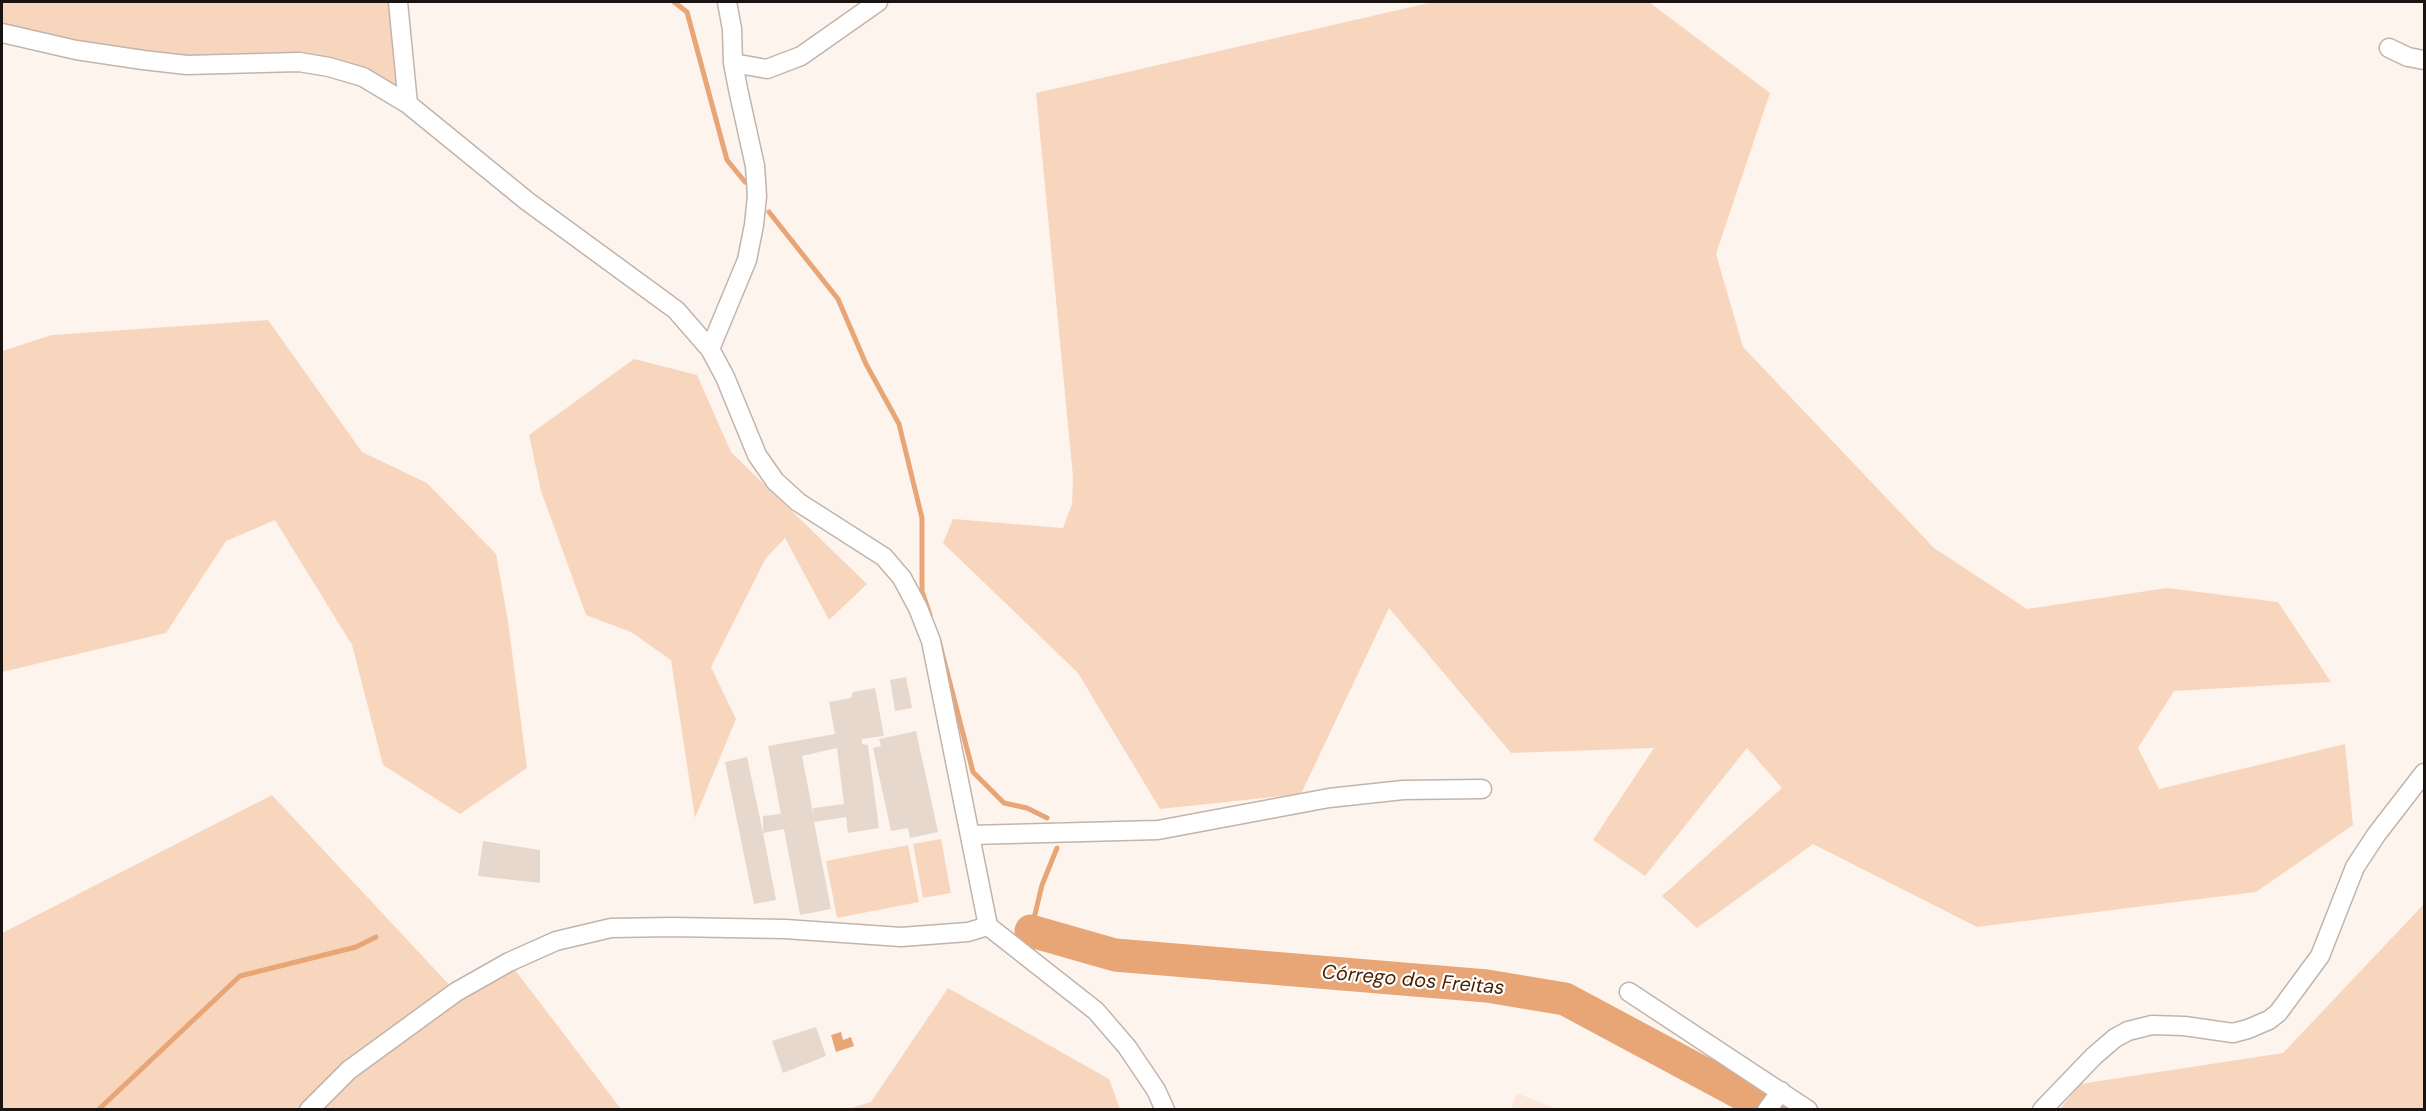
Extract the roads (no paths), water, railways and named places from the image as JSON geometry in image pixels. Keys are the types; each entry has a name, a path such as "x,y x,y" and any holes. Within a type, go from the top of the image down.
{"street":[{"path":"398,2 408,104"},
{"path":"710,349 747,260 757,196 754,166 734,63 732,29 727,2"},
{"path":"734,63 767,69 801,56 878,2"},
{"path":"2,33 76,50 154,62 187,65 299,62 363,77 408,104 527,201 676,310 710,349 725,377 757,455 775,481 798,502 884,558 902,578 918,608 931,641 988,926 1096,1011 1127,1047 1156,1090 1165,1110"},
{"path":"2389,48 2408,57 2424,60"},
{"path":"2042,1110 2094,1056 2128,1030 2152,1025 2184,1026 2233,1033 2269,1020 2278,1013 2320,956 2355,867 2376,835 2424,773"},
{"path":"971,836 1158,830 1329,798 1403,790 1482,789"},
{"path":"309,1110 350,1070 456,992 509,962 556,941 611,928 784,929 901,937 968,932 988,926"},
{"path":"1629,992 1775,1100 1808,1110"}],"waterway":[{"path":"674,2 687,12 727,160 745,182"},
{"path":"769,212 838,299 866,364 899,424 922,518 922,591 930,615"},
{"path":"939,641 973,772 1004,803 1027,808 1047,818"},
{"path":"1031,931 1042,885 1057,848"},
{"name":"Córrego dos Freitas","path":"1031,931 1115,955 1487,986 1565,999 1772,1110"},
{"path":"98,1110 240,976 356,947 376,937"}]}
